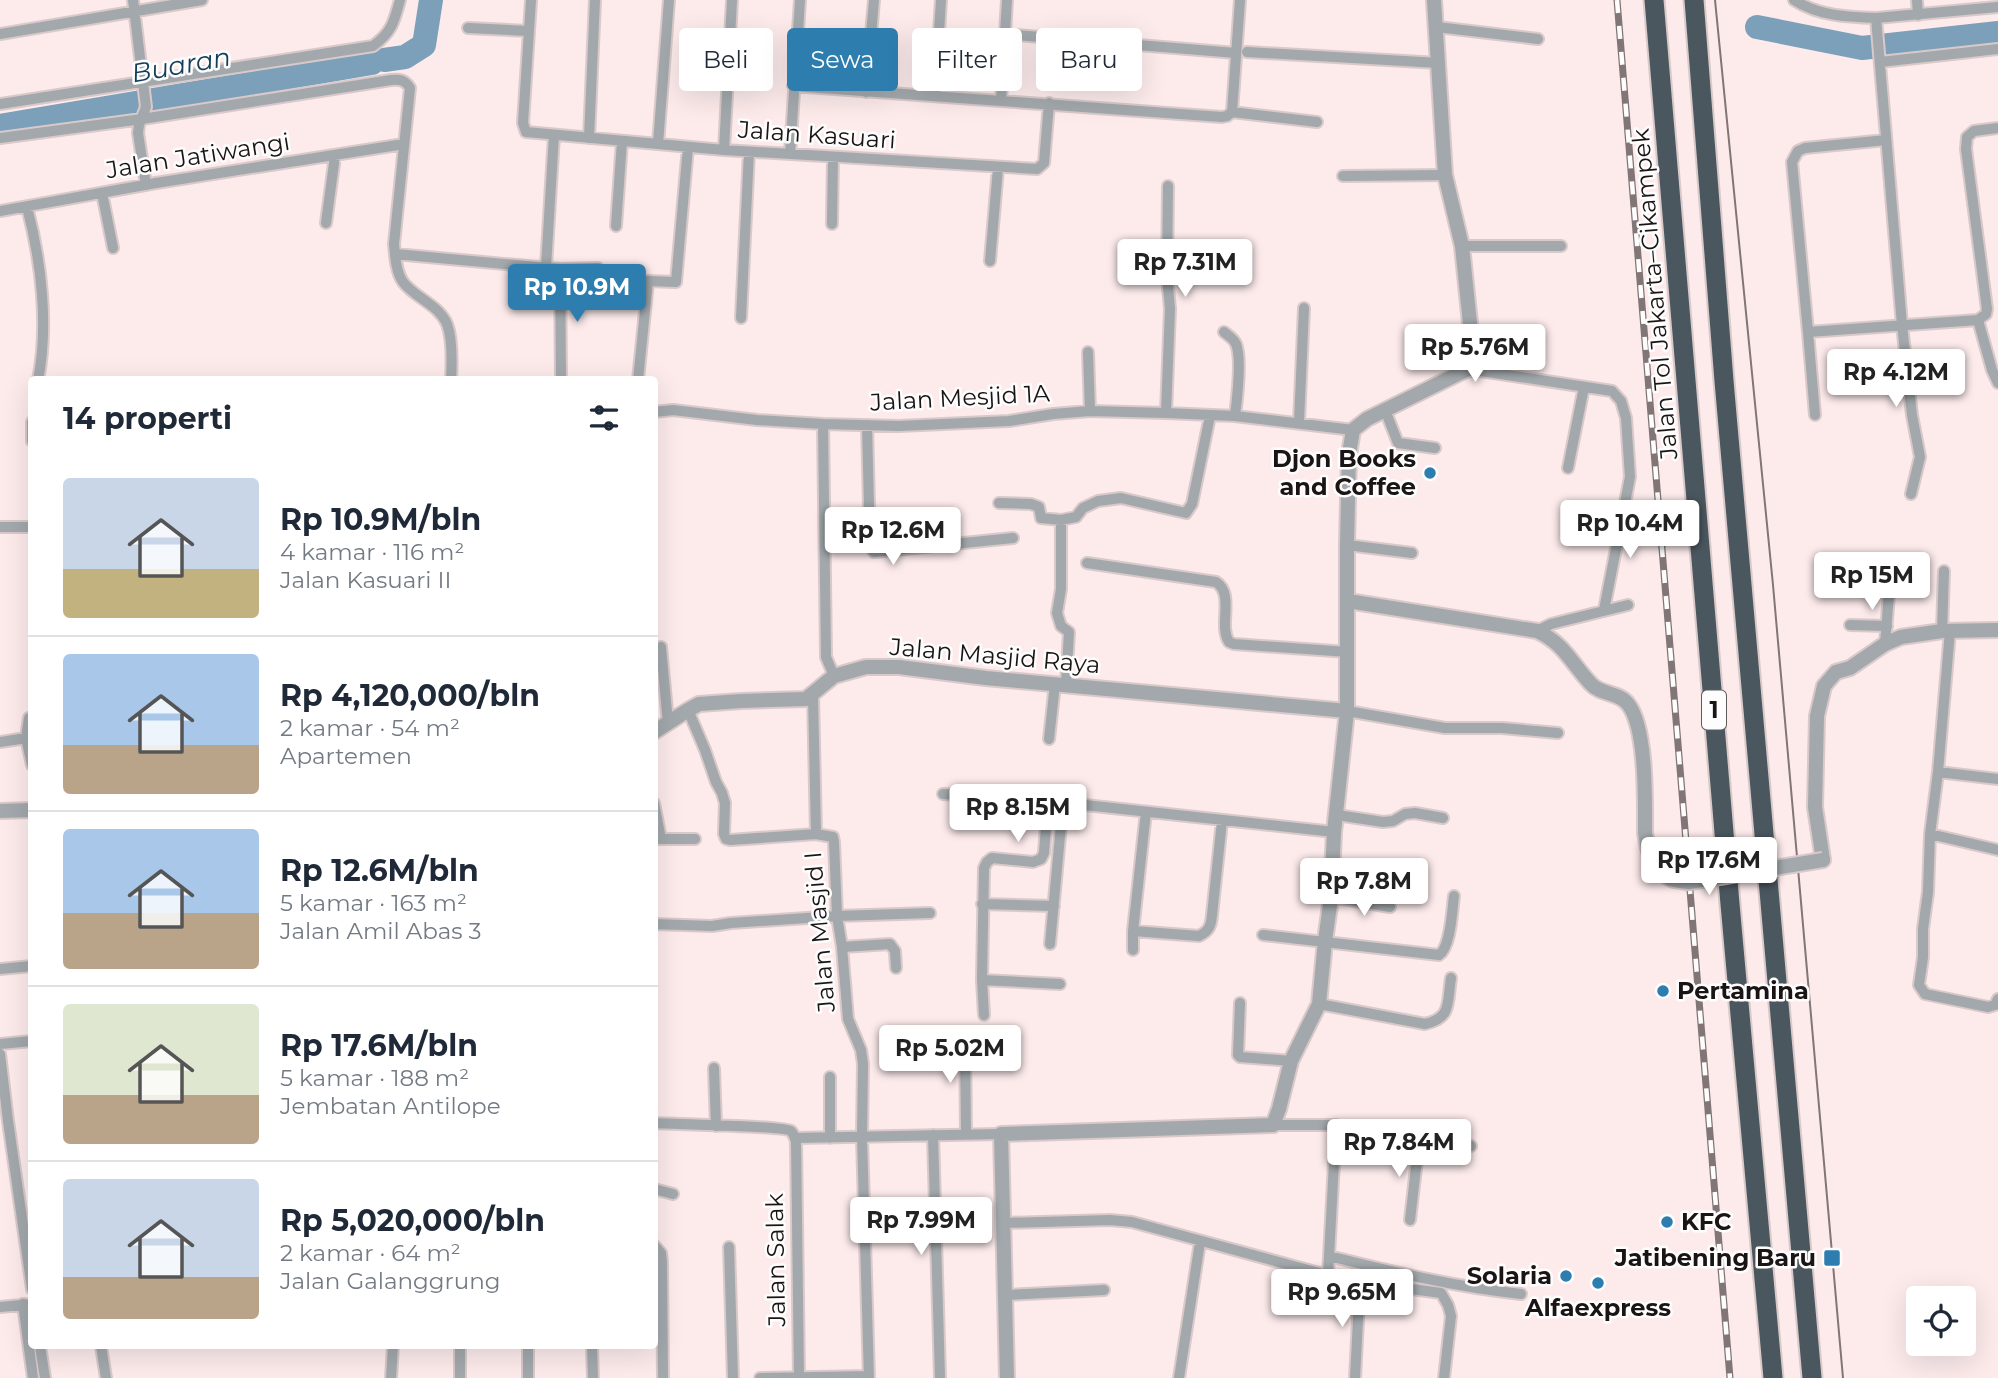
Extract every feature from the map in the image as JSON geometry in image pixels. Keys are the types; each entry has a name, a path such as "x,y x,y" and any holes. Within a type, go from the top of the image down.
{"highway":[{"name":"Jalan Tol Jakarta–Cikampek","path":"1654,0 1773,1378"},
{"name":"1","path":"1694,0 1724,381 1812,1378"}],"street":[{"path":"0,34 134,6 202,0"},
{"path":"0,104 143,88 373,46 384,38 392,27 400,0"},
{"path":"468,28 528,31 531,0"},
{"path":"589,138 595,0"},
{"path":"658,145 669,0"},
{"path":"724,150 732,0"},
{"path":"798,28 800,0"},
{"path":"866,92 874,0"},
{"path":"934,96 941,0"},
{"path":"1005,28 1007,0"},
{"path":"854,91 1227,116 1232,112 1241,52 1240,0"},
{"path":"1434,0 1445,175 1462,246 1471,333 1470,351 1464,371"},
{"path":"1794,0 1808,8 1832,15 1877,22 1998,7"},
{"path":"1917,0 1918,15"},
{"path":"134,6 146,107 138,133 146,186"},
{"path":"1877,22 1902,325 1912,415 1920,457 1912,494"},
{"path":"1437,27 1538,40"},
{"name":"Jalan Kasuari","path":"528,31 523,123 526,132 749,152 1037,169 1044,163 1049,103"},
{"path":"1022,35 1241,52 1439,63"},
{"path":"1880,58 1998,49"},
{"path":"0,138 399,79 406,82 410,88 395,254 403,282 432,306 448,326 450,376"},
{"path":"790,154 793,91"},
{"path":"1001,91 1001,101"},
{"path":"1232,112 1317,122"},
{"path":"1808,332 1978,320 1986,314 1966,149 1967,137 1973,131 1998,128"},
{"path":"545,267 554,135"},
{"path":"1815,415 1793,162 1798,151 1805,148 1886,140"},
{"path":"616,226 622,141"},
{"name":"Jalan Jatiwangi","path":"0,211 404,144"},
{"path":"638,376 648,281 676,282 688,147"},
{"path":"741,318 749,152"},
{"path":"326,223 335,156"},
{"path":"832,224 833,157"},
{"path":"990,261 998,168"},
{"path":"1343,176 1445,175"},
{"path":"1166,412 1170,309 1167,276 1168,186"},
{"path":"102,193 113,248"},
{"path":"27,207 35,237 42,304 39,376"},
{"path":"1462,246 1561,246"},
{"path":"395,254 560,269 598,268"},
{"path":"560,269 561,376"},
{"path":"1299,422 1304,308"},
{"path":"1978,320 1998,383"},
{"path":"1224,332 1235,341 1238,352 1235,416"},
{"path":"1088,352 1090,411"},
{"path":"1273,1125 1291,1061 1320,1004 1331,898 1334,832 1348,711 1347,545 1349,454 1353,430 1367,419 1464,371 1481,370 1612,391 1621,401 1626,418 1629,477 1604,610"},
{"path":"1568,468 1584,387"},
{"name":"Jalan Mesjid 1A","path":"658,412 673,410 757,420 867,425 1009,421 1090,411 1166,412 1299,422 1353,430"},
{"path":"1385,410 1398,443 1435,448"},
{"path":"999,503 1031,504 1039,507 1041,517 1047,520 1076,517 1083,508 1098,501 1121,498 1186,513 1192,503 1210,416"},
{"path":"823,424 826,657 834,676"},
{"path":"867,425 871,550 877,553 1013,538"},
{"path":"1049,739 1069,632 1061,626 1057,613 1061,589 1061,520"},
{"path":"0,527 28,527"},
{"path":"1347,545 1412,553"},
{"path":"1087,564 1220,584 1225,593 1224,632 1229,642 1234,644 1348,652"},
{"path":"1944,571 1946,631 1938,772 1930,834 1928,892 1919,985 1925,995 1988,1007 1995,1005 1998,999"},
{"path":"1885,644 1889,582"},
{"path":"1348,601 1537,631 1558,643 1595,688 1617,695 1628,704 1637,722 1643,764 1648,854 1658,869 1670,878 1689,882 1823,860 1815,807 1817,716 1824,686 1836,672 1850,668 1885,644 1914,634 1998,630"},
{"path":"1537,631 1551,624 1628,605"},
{"path":"1850,625 1887,626"},
{"path":"661,647 668,723"},
{"name":"Jalan Masjid Raya","path":"813,695 834,676 866,667 899,667 1060,685 1348,711"},
{"path":"658,729 688,710 706,703 806,699 813,695"},
{"name":"Jalan Masjid I","path":"813,695 816,834 833,837 837,916 848,1019 861,1050 863,1064 862,1137 869,1377"},
{"path":"688,710 725,803 726,839 816,834"},
{"path":"1348,711 1445,728 1502,728 1558,733"},
{"path":"28,725 28,747"},
{"path":"0,741 26,738"},
{"path":"1938,772 1998,779"},
{"path":"943,794 1048,801 1334,832"},
{"path":"984,1016 984,868 987,862 995,858 1033,862 1041,859 1044,853 1048,801"},
{"path":"1050,944 1063,803"},
{"path":"0,811 28,810"},
{"path":"1133,950 1146,812"},
{"path":"1337,815 1383,822 1415,813 1443,818"},
{"path":"1133,931 1199,936 1207,932 1212,915 1222,821"},
{"path":"1930,834 1998,850"},
{"path":"658,839 695,839"},
{"path":"1263,935 1442,954 1447,943 1454,895"},
{"path":"1331,898 1390,907"},
{"path":"982,904 1054,906"},
{"path":"658,924 712,926 837,916 930,913"},
{"path":"842,947 890,944 895,951 897,968"},
{"path":"0,969 28,966"},
{"path":"1320,1004 1425,1024 1438,1021 1444,1016 1451,978"},
{"path":"982,980 1060,984"},
{"path":"1240,1003 1238,1055 1291,1061"},
{"path":"965,1035 966,1134"},
{"path":"0,1044 28,1041"},
{"path":"0,1054 28,1261"},
{"path":"714,1068 716,1126"},
{"path":"830,1077 830,1138"},
{"path":"658,1123 766,1127 789,1130 796,1140 1336,1125 1400,1141 1471,1146"},
{"path":"1328,1275 1336,1125"},
{"path":"1001,1134 1007,1378"},
{"path":"933,1135 940,1378"},
{"name":"Jalan Salak","path":"796,1140 799,1378"},
{"path":"1410,1220 1419,1142"},
{"path":"658,1190 673,1194"},
{"path":"1004,1223 1110,1220 1132,1222 1328,1275 1441,1293 1451,1316 1444,1378"},
{"path":"1179,1378 1200,1242"},
{"path":"729,1247 733,1378"},
{"path":"658,1250 662,1262 663,1378"},
{"path":"1329,1256 1406,1275 1521,1294"},
{"path":"1355,1378 1360,1282"},
{"path":"1006,1295 1104,1290"},
{"path":"0,1307 27,1304"},
{"path":"31,1349 33,1378"},
{"path":"40,1349 45,1378"},
{"path":"101,1349 106,1378"},
{"path":"391,1378 393,1349"},
{"path":"460,1349 460,1378"},
{"path":"528,1349 528,1378"},
{"path":"592,1349 593,1378"},
{"path":"760,1378 869,1377"}],"waterway":[{"name":"Buaran","path":"384,60 405,57 424,45 431,0"},
{"name":"Buaran","path":"1757,27 1862,48 1998,33"},
{"name":"Buaran","path":"0,126 372,63"}],"tram line":[{"path":"1715,0 1773,585 1843,1378"}],"railway":[{"path":"1617,0 1730,1378"}],"place":[{"name":"Djon Books and Coffee","path":"1430,473"},
{"name":"Pertamina","path":"1663,991"},
{"name":"KFC","path":"1667,1222"},
{"name":"Jatibening Baru","path":"1832,1258"},
{"name":"Solaria","path":"1566,1276"},
{"name":"Alfaexpress","path":"1598,1283"}]}
